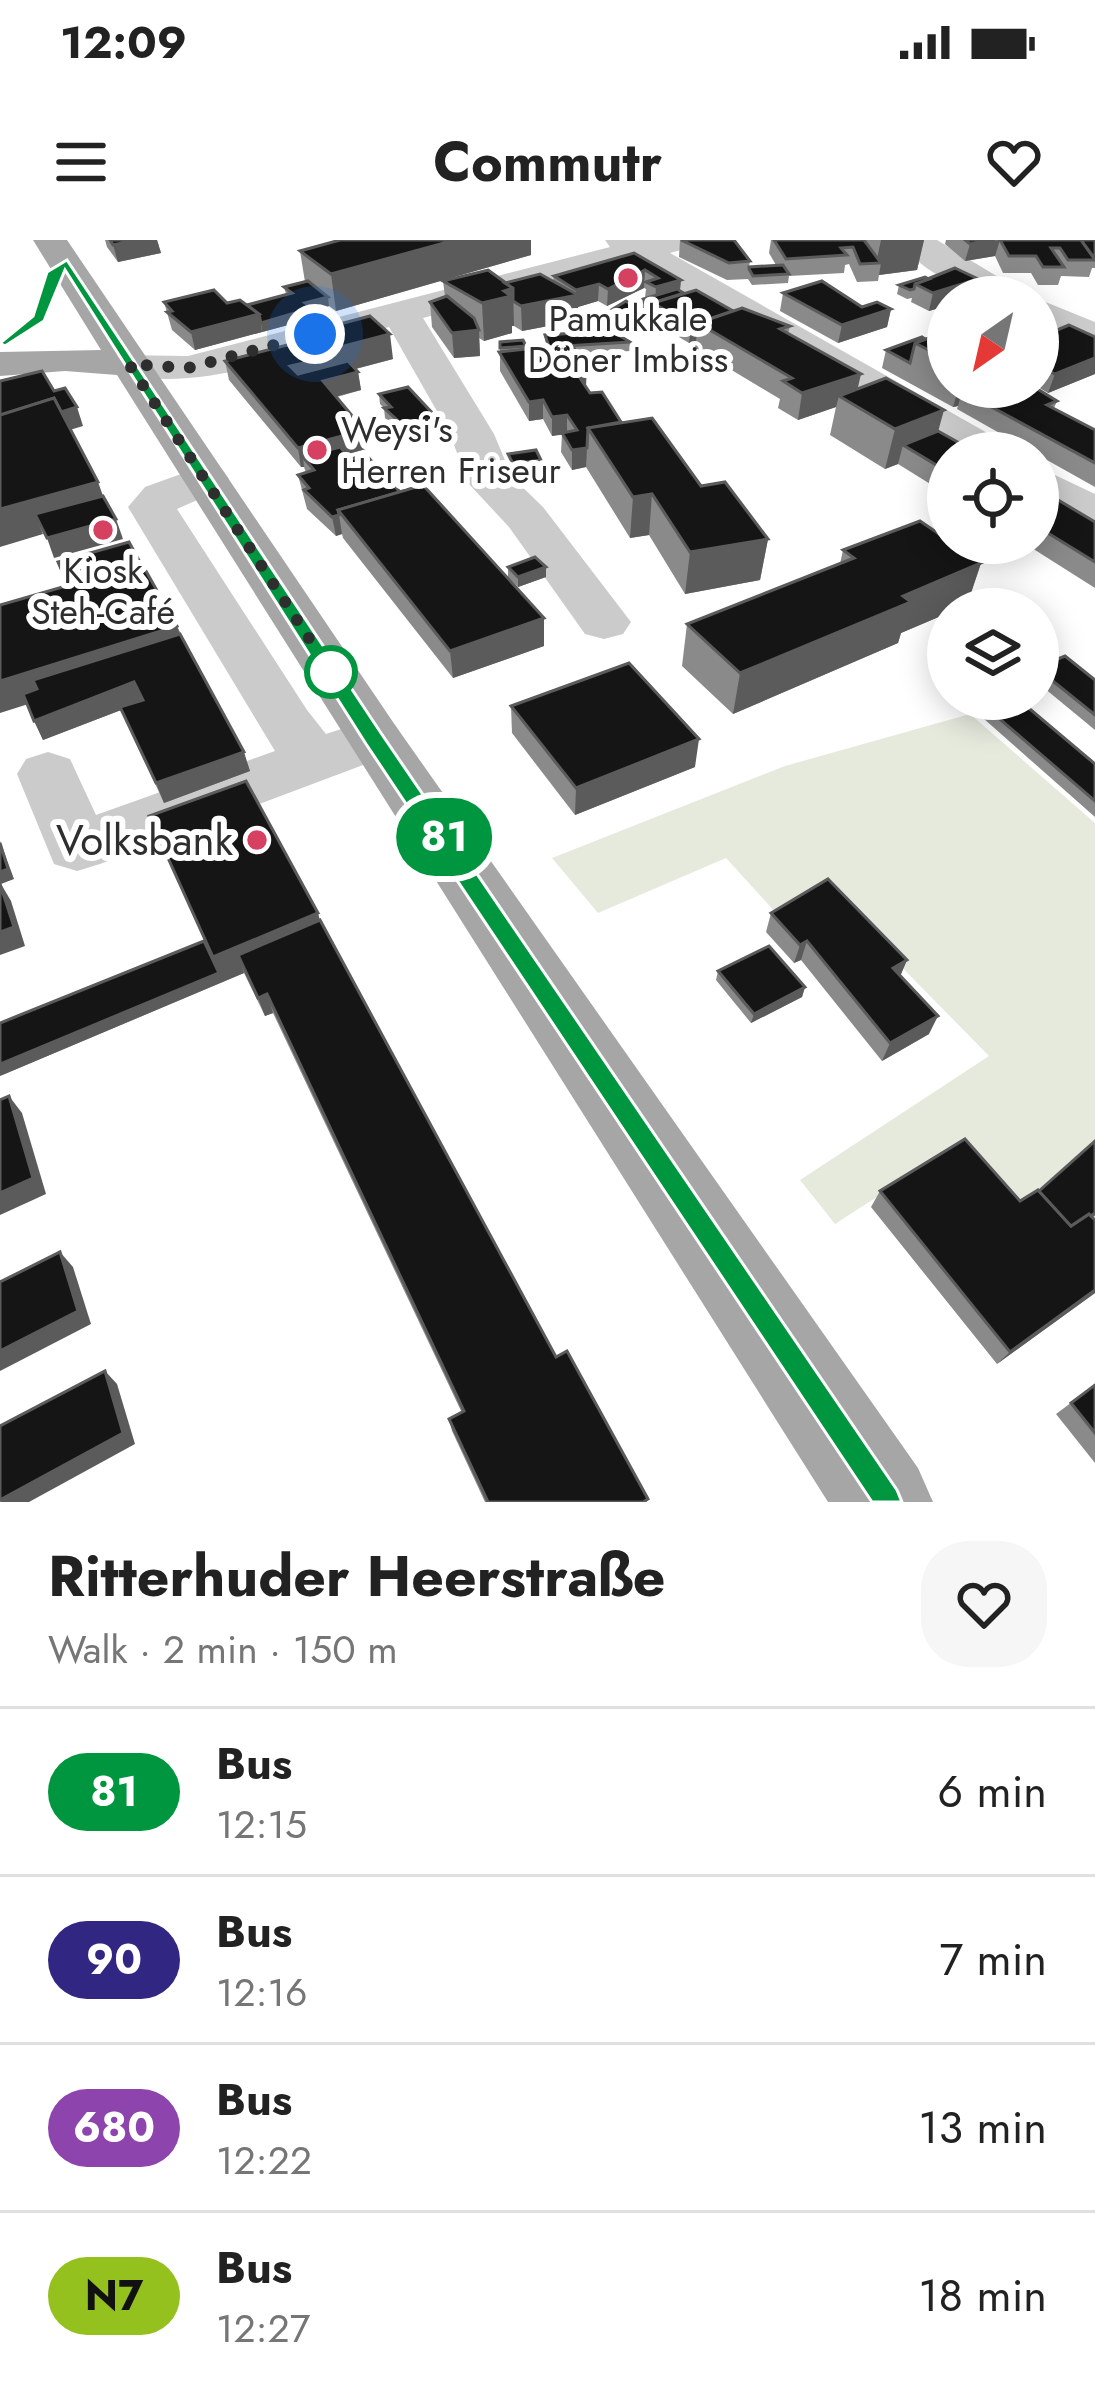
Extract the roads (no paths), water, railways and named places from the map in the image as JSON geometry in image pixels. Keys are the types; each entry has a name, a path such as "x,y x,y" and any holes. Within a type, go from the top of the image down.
{"main road":[{"path":"0,344 43,311 58,252"},
{"path":"58,252 857,1492"},
{"path":"0,364 65,359 129,364"}],"street":[{"path":"129,364 188,368 629,245 679,240"},
{"path":"915,240 968,276"},
{"path":"629,245 952,432"},
{"path":"399,311 472,434 491,483 526,517 604,622"},
{"path":"1059,320 1095,337"},
{"path":"206,479 162,497 152,507 286,724 314,760"},
{"path":"1059,493 1095,514"},
{"path":"48,774 76,847 374,739"}],"place":[{"name":"Pamukkale Döner Imbiss","path":"628,278"},
{"name":"Weysi's Herren Friseur","path":"317,450"},
{"name":"Kiosk Steh-Café","path":"103,530"},
{"name":"Volksbank","path":"257,840"}]}
